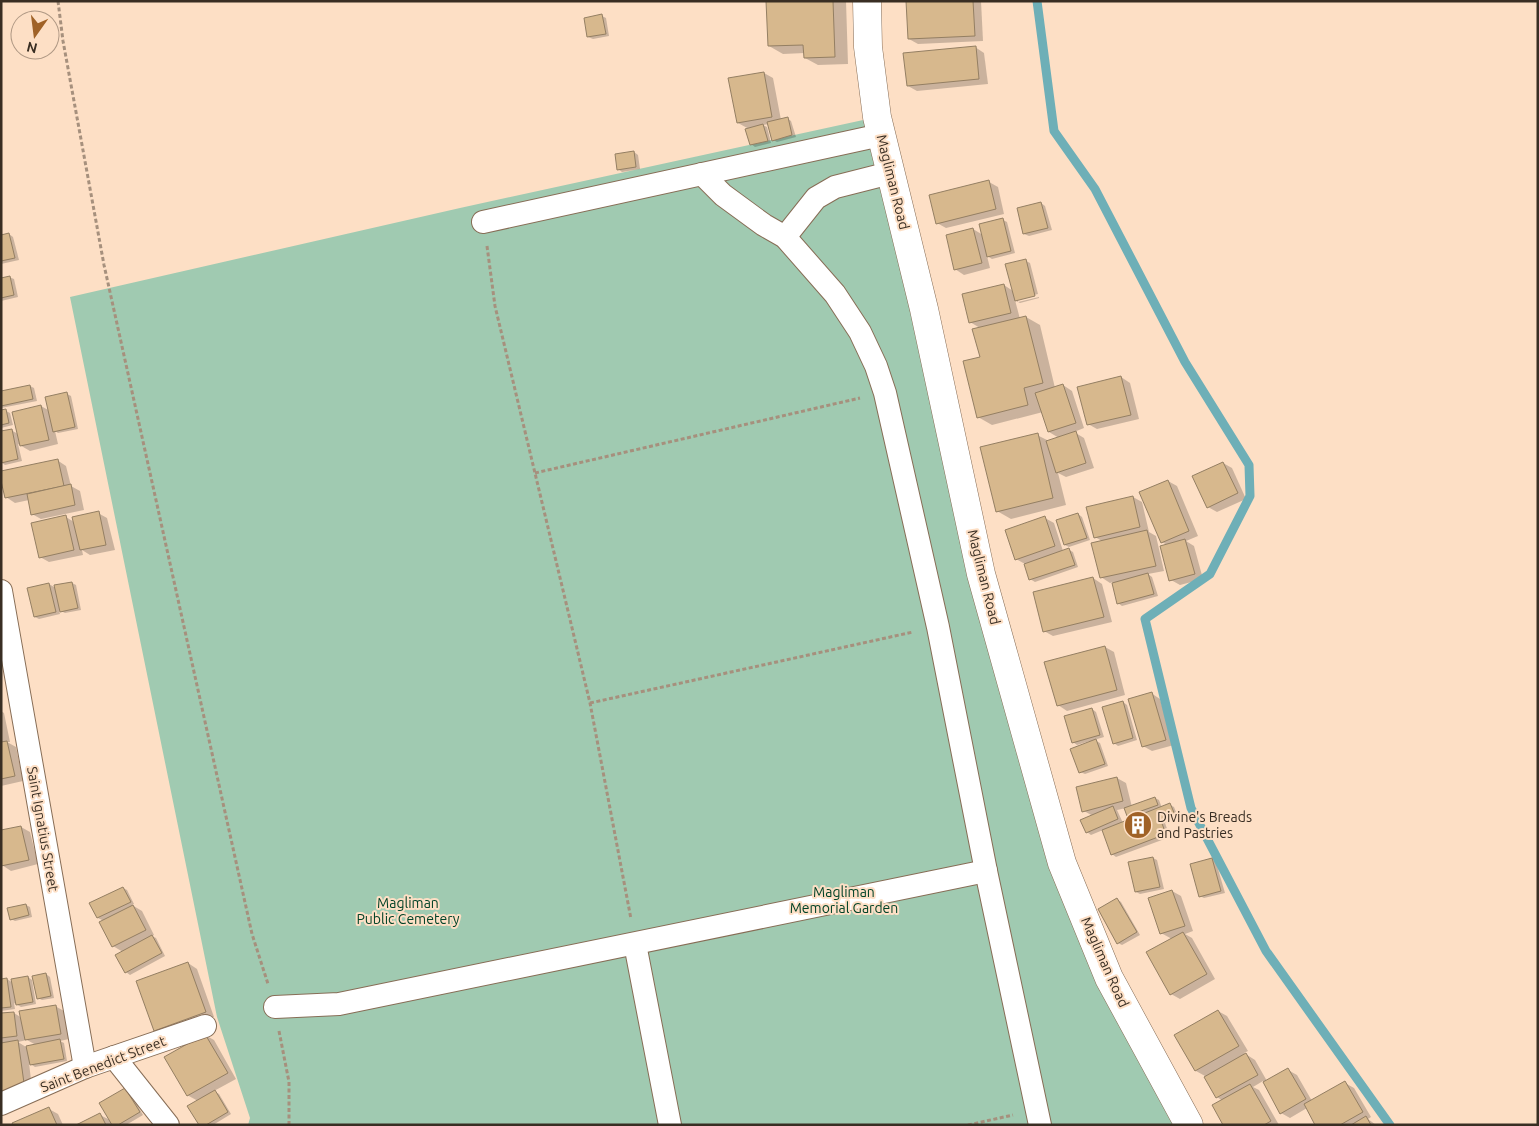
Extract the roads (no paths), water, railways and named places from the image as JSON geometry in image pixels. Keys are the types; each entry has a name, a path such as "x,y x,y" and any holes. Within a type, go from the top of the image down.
{"street":[{"name":"Magliman Road","path":"867,1 868,47 877,117 924,310 981,574 1062,863 1109,978 1189,1125"},
{"path":"483,222 882,135"},
{"path":"786,237 816,198 834,187 890,173"},
{"path":"702,174 723,195 764,225 786,237 835,294 860,332 876,366 885,393 938,626 986,871 1038,1118"},
{"name":"Saint Ignatius Street","path":"1,590 85,1067"},
{"path":"274,1007 339,1004 986,871"},
{"path":"635,944 670,1125"},
{"name":"Saint Benedict Street","path":"1,1104 85,1067 205,1026"},
{"path":"114,1057 168,1125"}],"waterway":[{"path":"1037,1 1054,131 1095,189 1185,362 1249,465 1250,496 1210,574 1145,619 1191,808 1266,951 1390,1125"}],"place":[{"name":"Divine's Breads and Pastries","path":"1138,825"}],"park label":[{"name":"Magliman Memorial Garden","path":"844,900"},
{"name":"Magliman Public Cemetery","path":"408,912"}]}
